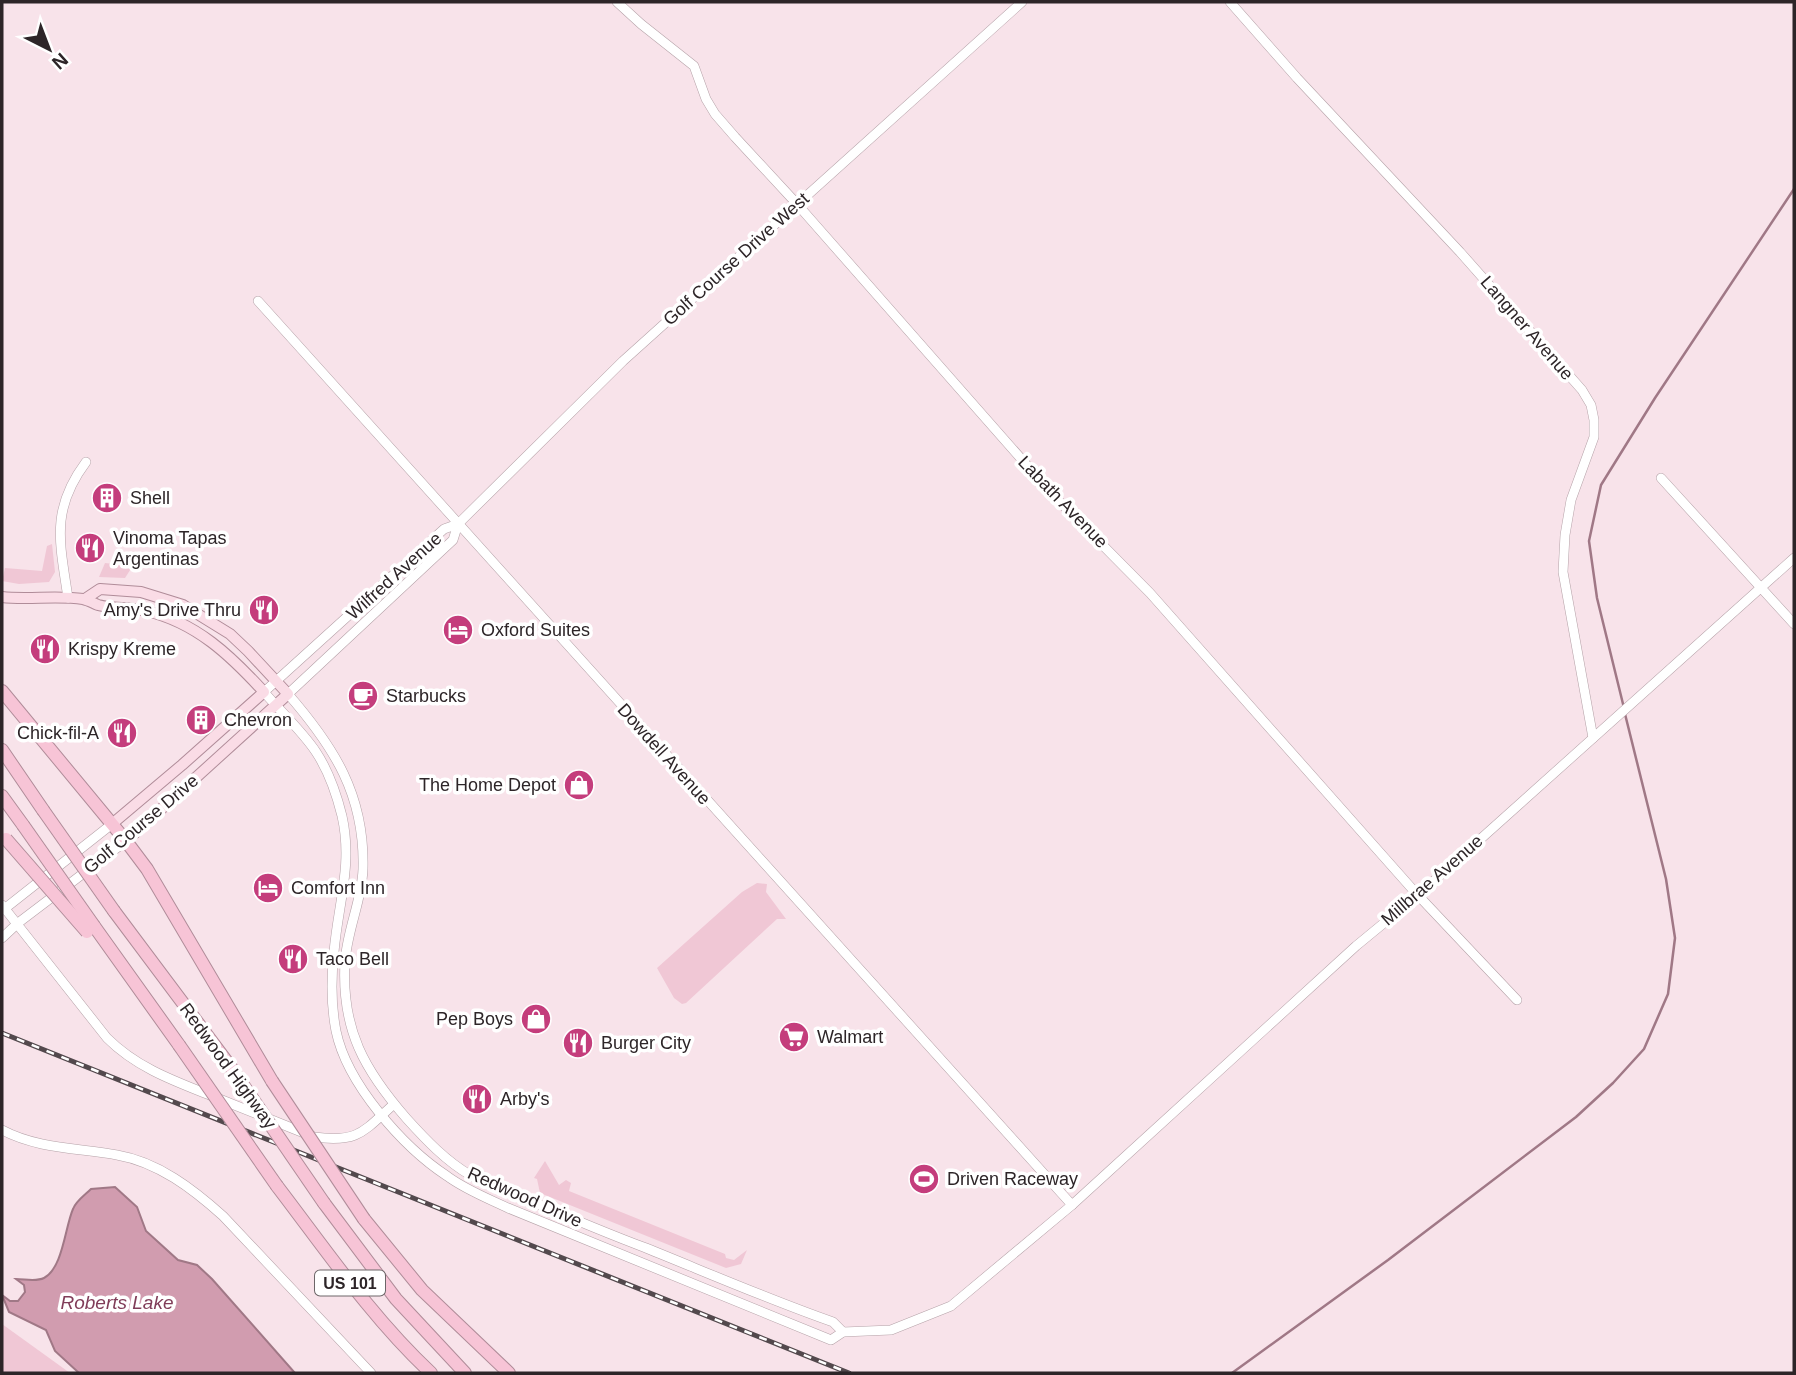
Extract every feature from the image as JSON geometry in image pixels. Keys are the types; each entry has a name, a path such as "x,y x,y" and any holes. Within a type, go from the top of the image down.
{"highway":[{"path":"2,691 147,869 272,1081 364,1219 422,1290 509,1373"},
{"name":"Redwood Highway","path":"2,750 114,911 230,1066 324,1203 396,1299 465,1373"},
{"name":"Redwood Highway","path":"2,796 91,929 179,1045 277,1186 388,1330 431,1373"},
{"path":"4,837 91,929"}],"main road":[{"name":"Redwood Drive","path":"85,599 100,589 141,592 183,605 230,634 288,694"},
{"name":"Redwood Drive","path":"2,597 85,599 99,605 133,607 156,613 209,639 232,658 264,692"},
{"name":"Golf Course Drive","path":"112,824 264,692"},
{"name":"Wilfred Avenue","path":"276,705 288,694"},
{"name":"Golf Course Drive","path":"126,841 276,705"}],"street":[{"name":"Labath Avenue","path":"617,2 694,66 706,99 715,114 1053,495 1150,593 1418,895 1517,1000"},
{"name":"Golf Course Drive West","path":"457,524 623,361 1022,2"},
{"name":"Langner Avenue","path":"1230,2 1297,78 1460,252 1582,390 1591,405 1594,437 1572,500 1565,535 1563,572 1593,738"},
{"name":"Dowdell Avenue","path":"258,301 1072,1205"},
{"path":"68,598 59,532 63,500 73,478 86,461"},
{"path":"1661,478 1794,624"},
{"name":"Wilfred Avenue","path":"264,692 444,529 457,524"},
{"name":"Wilfred Avenue","path":"288,694 453,540 457,524"},
{"name":"Millbrae Avenue","path":"1072,1205 1356,946 1418,895 1794,558"},
{"name":"Redwood Drive","path":"264,692 317,753 342,815 348,853 336,924 331,981 337,1033 355,1078 381,1116 426,1161 467,1189 831,1340 843,1332 891,1331 951,1306 1072,1205"},
{"name":"Redwood Drive","path":"288,694 320,731 339,760 356,813 363,868 345,962 346,996 352,1028 365,1064 394,1104 445,1158 470,1175 797,1310 833,1322 843,1332"},
{"path":"342,815 356,813"},
{"name":"Golf Course Drive","path":"3,908 112,824"},
{"name":"Golf Course Drive","path":"2,938 126,841"},
{"path":"3,908 18,923 107,1038 140,1065 314,1137 337,1140 353,1137 365,1131 394,1104"},
{"path":"336,924 351,926"},
{"path":"337,1033 352,1028"},
{"path":"2,1130 19,1139 55,1147 120,1155 170,1175 223,1216 371,1373"}],"shaded area":[{"path":"52,544 55,572 49,582 19,584 2,581 5,568 42,571 47,546"},
{"path":"105,563 132,567 125,578 99,577"},
{"path":"757,883 767,884 766,892 786,919 777,919 682,1004 674,998 657,968 742,892"},
{"path":"545,1161 559,1185 566,1180 571,1183 569,1191 725,1254 726,1258 734,1260 747,1250 741,1264 726,1268 540,1193 537,1179 534,1178"},
{"path":"2,1324 70,1373 2,1373"}],"water":[{"name":"Roberts Lake","path":"115,1187 137,1207 146,1231 178,1260 197,1265 212,1279 295,1373 79,1373 55,1351 46,1330 9,1312 2,1295 10,1301 18,1301 25,1292 24,1285 16,1279 38,1280 50,1273 59,1257 70,1217 78,1201 91,1189"}],"waterway":[{"path":"1624,708 1597,598 1589,541 1601,485 1655,398 1794,189"},
{"path":"1232,1373 1388,1260 1576,1117 1613,1083 1644,1049 1668,994 1675,938 1666,879 1625,714"}],"railway":[{"path":"2,1033 849,1373"}],"place":[{"name":"Shell","path":"107,498"},
{"name":"Vinoma Tapas Argentinas","path":"90,548"},
{"name":"Amy's Drive Thru","path":"264,610"},
{"name":"Oxford Suites","path":"458,630"},
{"name":"Krispy Kreme","path":"45,649"},
{"name":"Starbucks","path":"363,696"},
{"name":"Chevron","path":"201,720"},
{"name":"Chick-fil-A","path":"122,733"},
{"name":"The Home Depot","path":"579,785"},
{"name":"Comfort Inn","path":"268,888"},
{"name":"Taco Bell","path":"293,959"},
{"name":"Pep Boys","path":"536,1019"},
{"name":"Walmart","path":"794,1037"},
{"name":"Burger City","path":"578,1043"},
{"name":"Arby's","path":"477,1099"},
{"name":"Driven Raceway","path":"924,1179"}]}
